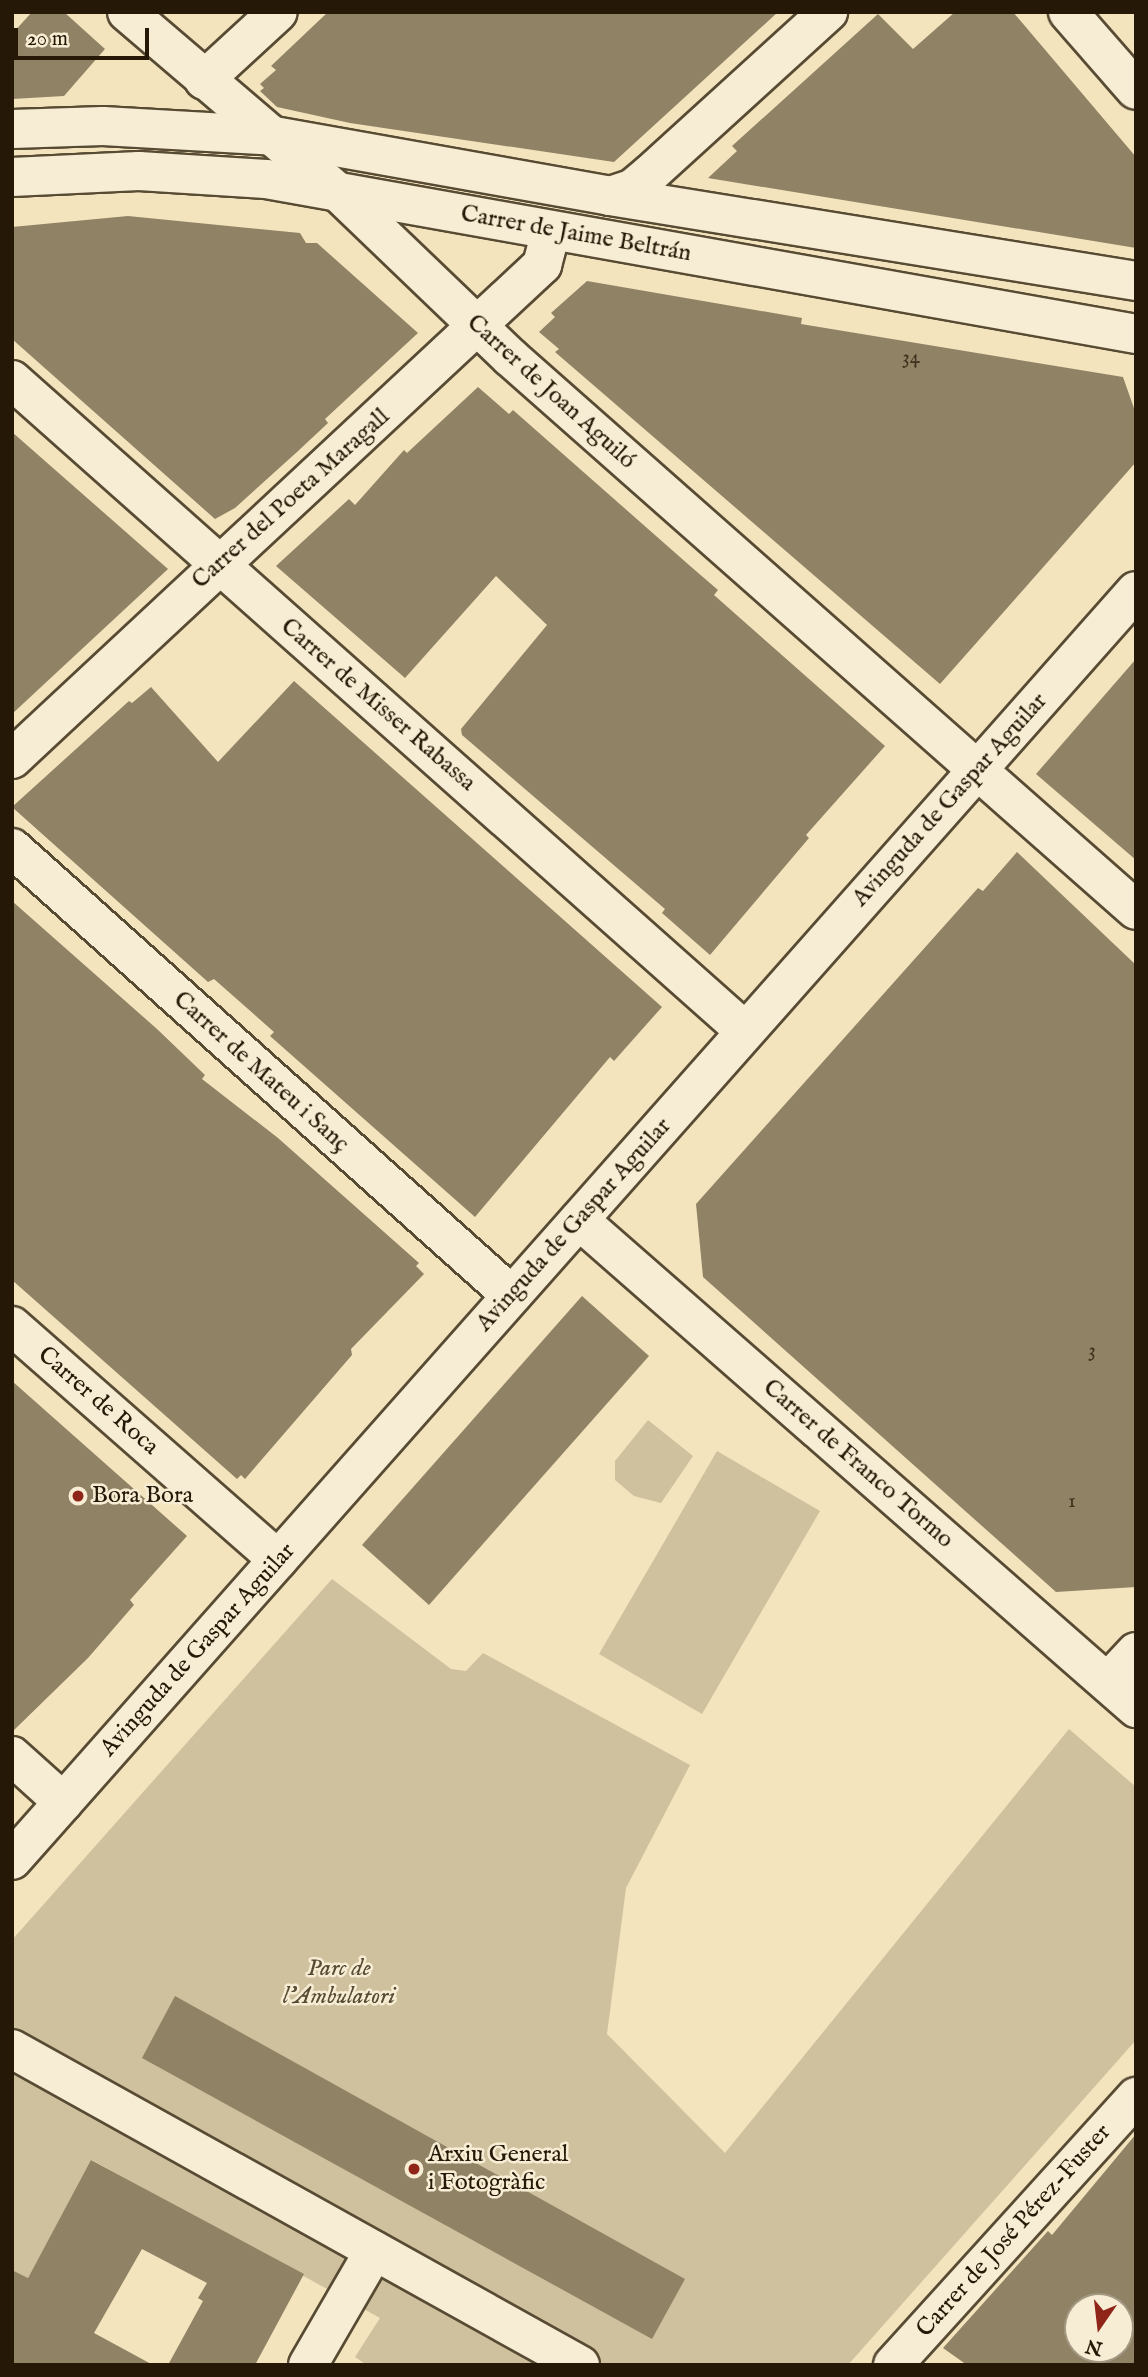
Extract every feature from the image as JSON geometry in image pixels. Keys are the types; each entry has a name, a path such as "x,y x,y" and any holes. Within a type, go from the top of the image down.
{"street":[{"name":"Carrer de Joan Aguiló","path":"127,12 339,193 478,327 1136,910"},
{"path":"204,80 278,12"},
{"path":"610,196 632,189 650,174 828,12"},
{"path":"1068,12 1136,90"},
{"name":"Carrer de Jaime Beltrán","path":"12,129 103,126 274,136 610,196 1136,281"},
{"name":"Carrer de Jaime Beltrán","path":"12,177 113,171 199,174 339,193 1136,334"},
{"name":"Carrer del Poeta Maragall","path":"12,759 542,265 549,239 544,229"},
{"name":"Carrer de Misser Rabassa","path":"12,380 745,1031"},
{"name":"Avinguda de Gaspar Aguilar","path":"12,1860 1136,590"},
{"name":"Carrer de Mateu i Sanç","path":"12,848 511,1295"},
{"name":"Carrer de Franco Tormo","path":"579,1220 1136,1708"},
{"name":"Carrer de Roca","path":"12,1326 278,1560"},
{"path":"1108,1682 1136,1652"},
{"path":"12,1756 63,1802"},
{"path":"12,2049 580,2365"},
{"name":"Carrer de José Pérez-Fuster","path":"893,2365 1136,2097"},
{"path":"308,2365 374,2251"}],"green space":[{"path":"648,1420 693,1456 661,1503 634,1496 615,1480 615,1461"},
{"path":"717,1451 820,1511 702,1714 599,1654"},
{"name":"Parc de l'Ambulatori","path":"332,1579 451,1669 466,1671 483,1653 690,1765 626,1888 607,2034 725,2153 1069,1729 1136,1787 1136,2040 848,2365 367,2365 355,2357 380,2318 92,2160 28,2278 12,2270 12,1940"}],"building":[{"path":"32,12 64,12 105,49 64,96 12,99 12,34"},
{"path":"328,12 778,12 614,162 350,123 277,107 260,91 264,88 260,84 276,70 271,66"},
{"path":"955,12 1013,12 1136,157 1136,248 708,178 737,151 732,146 878,14 913,49"},
{"path":"128,216 300,233 306,243 317,243 418,333 325,419 328,423 297,452 235,508 215,519 12,339 12,227"},
{"path":"587,281 802,318 801,324 1123,377 1136,414 1136,462 940,684 555,352 559,349 539,332 555,317 551,313"},
{"path":"478,387 509,414 513,410 718,590 714,595 885,746 806,835 809,838 710,955 662,913 665,909 462,735 461,729 547,625 496,576 405,678 276,566 349,499 355,505 404,450 407,453"},
{"path":"12,432 168,569 12,714"},
{"path":"1136,659 1136,860 1036,774"},
{"path":"294,681 662,1007 614,1061 610,1057 475,1217 270,1036 274,1032 214,979 208,982 12,807 129,701 132,703 151,687 218,762"},
{"path":"1017,852 1136,965 1136,1587 1056,1592 703,1277 696,1204 978,888 983,891"},
{"path":"12,901 157,1029 205,1075 202,1079 278,1138 419,1263 416,1266 424,1274 351,1349 352,1355 245,1479 241,1475 237,1479 12,1280"},
{"path":"582,1296 649,1356 429,1605 362,1545"},
{"path":"12,1381 187,1536 130,1600 134,1605 88,1658 12,1732"},
{"name":"Arxiu General i Fotogràfic","path":"175,1996 685,2279 652,2339 142,2058"},
{"path":"1136,2134 1136,2365 967,2365 943,2348 1048,2231 1052,2235"},
{"path":"91,2160 304,2274 255,2365 168,2365 203,2301 198,2298 207,2283 142,2249 94,2333 153,2365 12,2365 12,2270 28,2278"}],"place":[{"name":"Bora Bora","path":"78,1496"},
{"name":"Arxiu General i Fotogràfic","path":"414,2169"}]}
